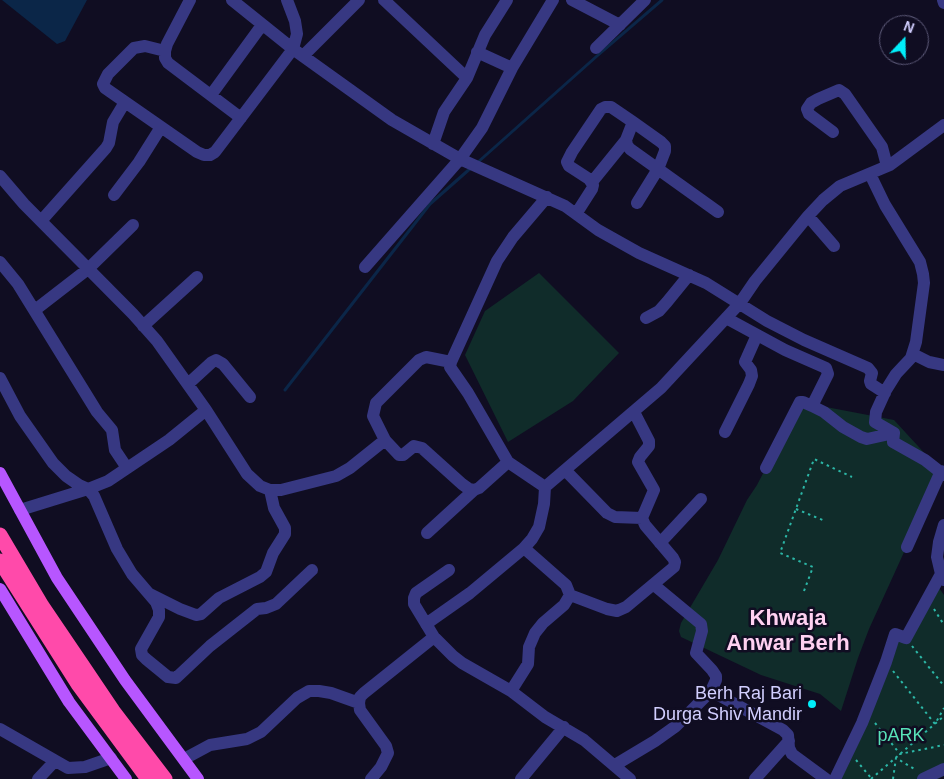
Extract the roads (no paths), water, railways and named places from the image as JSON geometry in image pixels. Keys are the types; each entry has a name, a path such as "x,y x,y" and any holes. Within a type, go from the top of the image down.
{"highway":[{"path":"0,536 42,606 82,665 165,779"},
{"path":"0,560 78,684 148,779"}],"main road":[{"path":"0,472 57,578 125,680 198,779"},
{"path":"0,591 69,702 126,779"}],"street":[{"path":"190,0 165,52 165,58 168,63 241,118"},
{"path":"232,0 298,53 392,120 460,159 547,196 598,230 706,284 767,321 804,340 868,368 872,373 871,384 885,393"},
{"path":"286,0 295,21 298,53"},
{"path":"165,52 139,46 108,74 103,84 105,88 197,152 210,155 215,152 241,118 298,53 359,0"},
{"path":"384,0 466,78"},
{"path":"434,144 444,112 466,78 484,35 507,0"},
{"path":"365,267 460,159 482,128 512,68 552,0"},
{"path":"572,0 620,25"},
{"path":"596,48 645,0"},
{"path":"211,95 262,25"},
{"path":"477,52 512,68"},
{"path":"833,132 809,114 807,109 811,103 839,90 845,94 882,147 887,166"},
{"path":"41,220 106,148 109,143 113,122 125,102"},
{"path":"592,182 569,166 567,162 601,109 611,107 664,146 665,152 658,169 637,203"},
{"path":"633,122 627,134 626,145 718,212"},
{"path":"426,624 470,593 524,548 539,527 544,504 545,487 660,388 740,303 755,280 823,200 840,186 887,166 944,125"},
{"path":"114,195 139,162 161,127"},
{"path":"576,214 592,189 592,182 626,140"},
{"path":"870,174 885,205 920,262 923,274 918,325 911,358 896,374 876,412 875,422 894,433"},
{"path":"0,176 157,341 206,410 247,474 260,486 270,490 281,490 336,476 350,468 386,440"},
{"path":"545,487 508,462 468,393 450,367 497,261 513,237 547,196"},
{"path":"808,216 834,246"},
{"path":"35,310 88,269 133,225"},
{"path":"0,262 18,284 97,412 112,430 115,450 126,468"},
{"path":"646,318 659,311 689,276"},
{"path":"143,326 197,277"},
{"path":"726,318 828,371 827,378 812,406"},
{"path":"725,432 752,376 751,370 745,362 757,335"},
{"path":"912,354 929,362 944,365"},
{"path":"451,362 426,357 419,360 376,403 373,416 386,440 399,455 403,455 414,446 422,448 462,484 474,490"},
{"path":"188,384 216,360 223,364 250,396"},
{"path":"0,378 20,416 53,463 66,476 88,489 94,496 117,549 132,574 156,602 159,617 142,644 141,649 142,655 168,677 173,679 180,675 210,646 256,609 276,604 312,570"},
{"path":"766,468 797,405 803,402 831,417 843,427 861,437 867,439 894,433"},
{"path":"20,510 108,481 169,440 206,410"},
{"path":"524,548 566,585 570,595 617,611 626,607 670,570 674,562 645,525 642,518 654,490 638,462 649,446 650,441 634,412"},
{"path":"894,433 893,442 925,460 942,473 907,547"},
{"path":"427,533 508,462"},
{"path":"565,470 607,513 615,517 642,518"},
{"path":"148,592 180,609 196,615 201,614 219,598 266,572 273,553 285,534 285,528 274,508 270,490"},
{"path":"660,543 701,498"},
{"path":"834,779 866,712 886,662 900,636 918,616 942,577 937,557 944,526"},
{"path":"449,570 416,592 414,598 414,604 434,637 462,663 511,691 545,717 584,740 630,779"},
{"path":"615,765 676,726 714,686 716,676 696,653 702,631 700,624 654,585"},
{"path":"511,691 528,664 529,647 535,633 543,623 564,605 570,595"},
{"path":"372,779 388,753 386,746 360,710 358,703 364,692 434,637"},
{"path":"710,691 783,730 788,735 789,748 792,754 826,779"},
{"path":"184,759 210,745 247,739 261,732 297,698 310,692 331,693 358,703"},
{"path":"521,779 564,727"},
{"path":"0,729 54,762 85,773 111,758"},
{"path":"756,779 789,740"},
{"path":"38,779 54,762"},
{"path":"925,778 944,769"}],"water":[{"path":"2,0 87,0 65,41 57,44"}],"waterway":[{"path":"477,163 662,0"},
{"path":"285,390 430,204 472,167"}],"place":[{"name":"Berh Raj Bari Durga Shiv Mandir","path":"812,704"}],"district":[{"name":"Khwaja Anwar Berh","path":"788,632"}],"park label":[{"name":"pARK","path":"901,736"}]}
